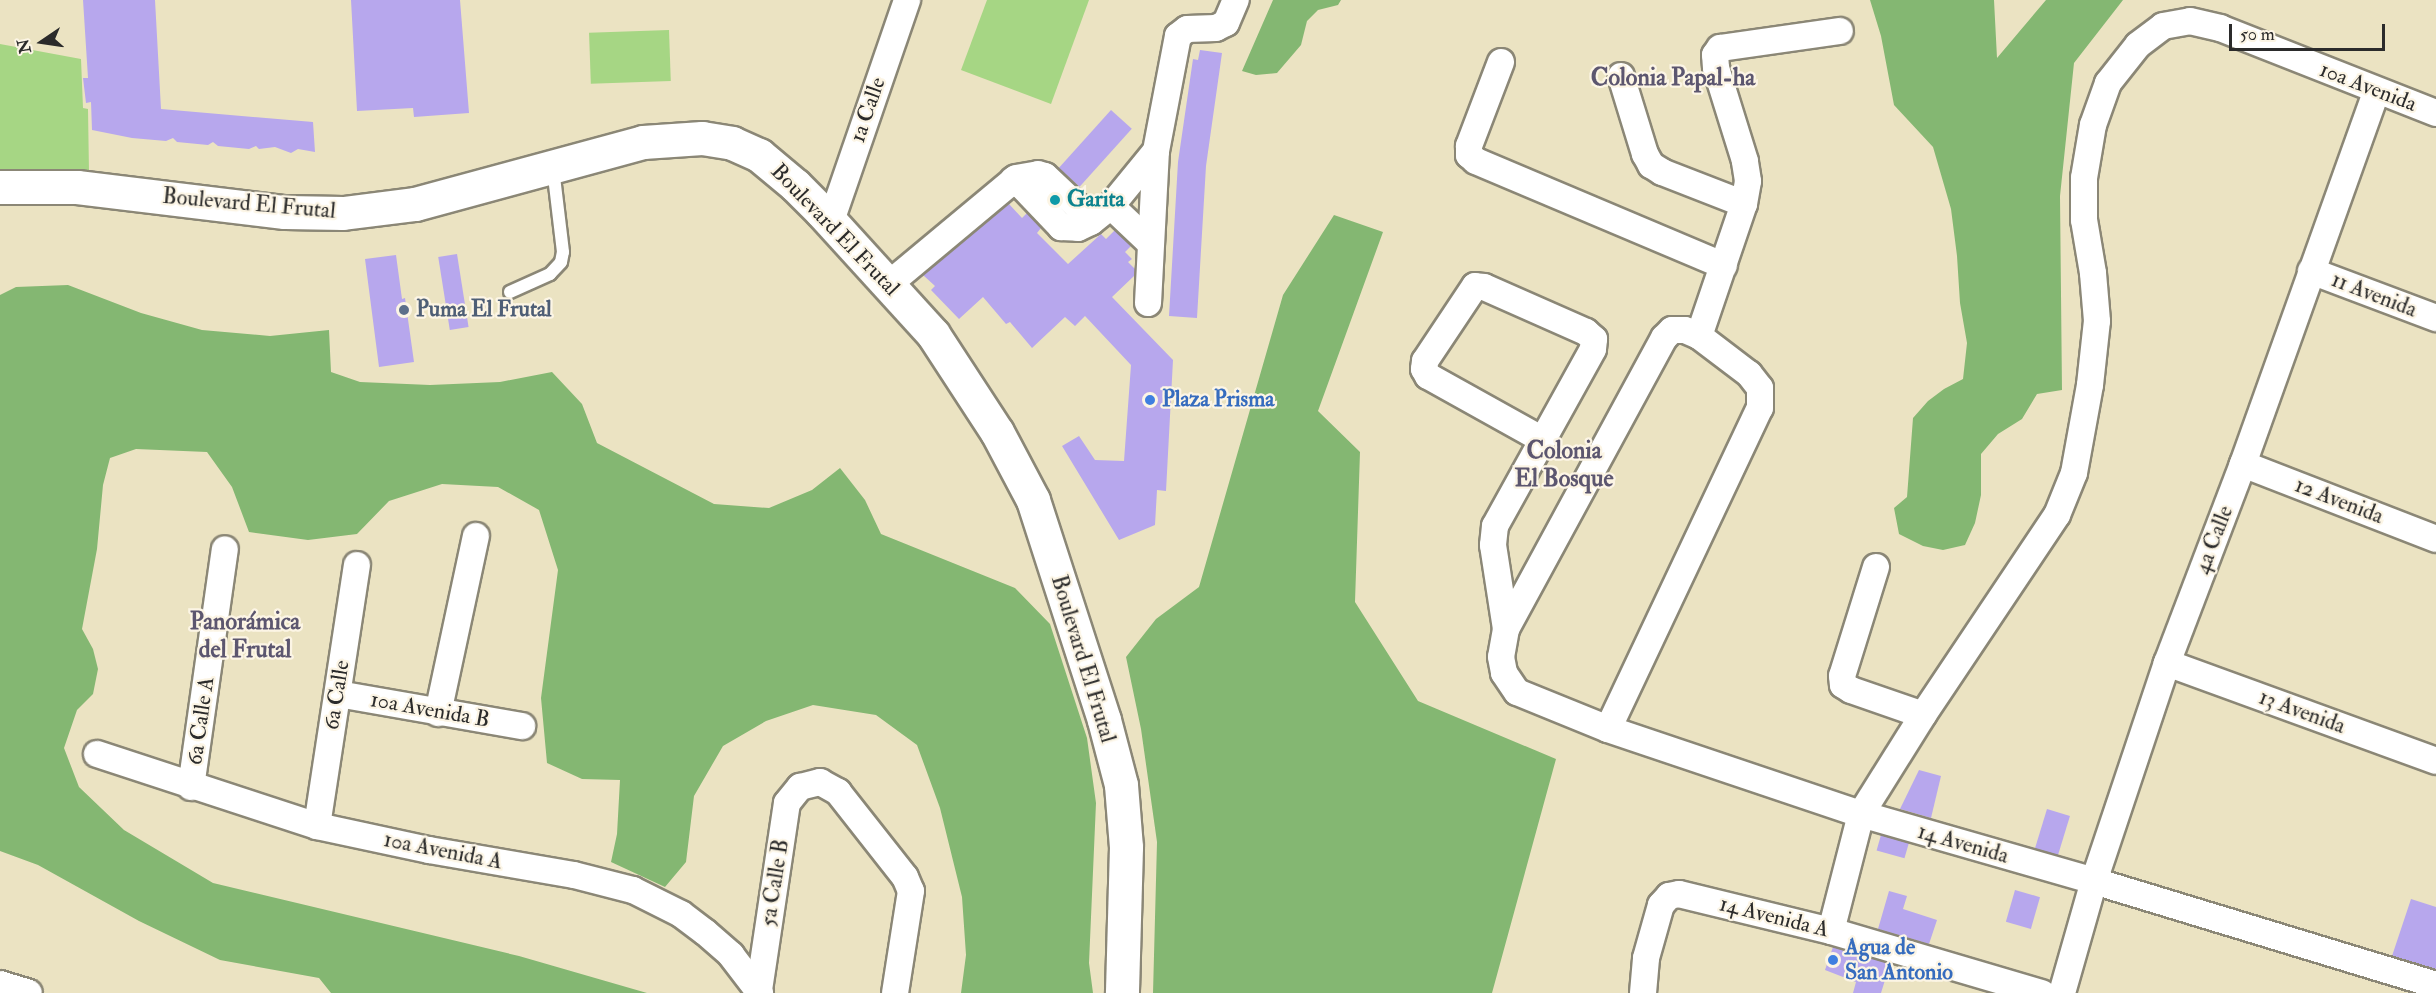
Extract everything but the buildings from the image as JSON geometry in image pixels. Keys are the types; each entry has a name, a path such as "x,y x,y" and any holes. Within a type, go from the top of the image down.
{"main road":[{"name":"Boulevard El Frutal","path":"0,187 77,187 285,212 343,213 415,204 643,142 683,137 717,140 732,143 759,155 795,185 831,221 933,334 964,378 1018,468 1036,510 1104,720 1121,785 1126,847 1122,993"}],"street":[{"name":"1a Calle","path":"831,221 907,0"},
{"path":"1148,303 1149,242 1156,151 1178,36 1188,29 1216,28 1226,23 1236,0"},
{"name":"10a Avenida","path":"1923,716 2057,515 2074,473 2090,385 2097,321 2093,273 2084,220 2084,178 2093,125 2108,83 2138,45 2163,27 2190,21 2220,28 2376,92 2436,113"},
{"path":"1699,336 1744,204 1748,181 1745,161 1716,68 1715,55 1720,48 1840,31"},
{"path":"1501,62 1469,146 1469,154 1476,160 1724,266"},
{"path":"1621,75 1645,154 1651,165 1662,172 1744,204"},
{"name":"4a Calle","path":"2062,993 2094,882 2167,663 2242,464 2376,92"},
{"path":"889,284 1013,180 1022,186 1061,227 1078,228 1095,219 1105,210 1156,151"},
{"path":"1105,210 1149,242"},
{"name":"11 Avenida","path":"2311,271 2436,318"},
{"path":"1506,629 1493,546 1495,526 1541,439 1593,349 1594,339 1586,332 1484,287 1475,286 1469,291 1425,360 1424,369 1428,376 1541,439"},
{"path":"1506,629 1664,338 1672,330 1685,330 1699,336 1749,374 1760,388 1760,408 1608,729"},
{"name":"12 Avenida","path":"2242,464 2436,538"},
{"path":"438,713 476,536"},
{"name":"6a Calle A","path":"191,787 225,549"},
{"name":"6a Calle","path":"317,826 357,565"},
{"path":"1831,931 1861,814 1923,716 1843,685 1842,676 1876,567"},
{"name":"14 Avenida","path":"1506,629 1500,657 1504,674 1517,692 1608,729 1861,814 2436,986"},
{"name":"13 Avenida","path":"2167,663 2436,760"},
{"name":"10a Avenida B","path":"338,694 522,726"},
{"name":"10a Avenida A","path":"97,754 191,787 317,826 429,850 574,875 633,890 666,905 705,932 731,955 760,992"},
{"name":"5a Calle B","path":"760,992 788,803 794,791 806,783 826,783 838,792 905,877 911,891 896,993"},
{"name":"14 Avenida A","path":"1643,993 1646,958 1661,905 1669,896 1679,894 1831,931 2042,993"},
{"path":"0,984 29,993"}],"lane":[{"path":"510,292 550,274 561,262 563,252 552,167"}],"green space":[{"path":"987,0 1089,0 1051,104 961,70"},
{"path":"1273,0 1341,0 1338,5 1318,10 1307,21 1301,45 1277,73 1256,75 1242,71"},
{"path":"1870,0 1994,0 1997,58 2046,0 2123,0 2074,63 2060,196 2062,390 2037,394 2022,419 1998,434 1981,454 1981,495 1975,523 1965,545 1943,550 1923,546 1899,534 1894,508 1907,497 1913,418 1928,401 1963,379 1967,343 1960,303 1951,209 1933,147 1894,105 1881,36"},
{"path":"669,30 671,81 591,84 589,33"},
{"path":"0,44 81,59 83,108 88,109 89,173 0,171"},
{"path":"1334,215 1383,232 1318,411 1360,452 1355,602 1418,701 1556,759 1492,993 1153,993 1157,842 1141,729 1126,657 1156,619 1199,587 1283,295"},
{"path":"68,285 141,313 202,330 270,336 329,330 331,372 360,382 430,385 500,382 552,372 582,404 597,443 714,504 769,508 812,490 840,468 865,500 881,534 1015,588 1050,624 1087,738 1096,803 1089,963 1093,993 961,993 966,955 962,897 940,808 917,745 876,715 813,705 766,721 723,746 694,796 686,862 665,887 611,862 617,834 620,780 582,779 547,763 541,698 558,570 539,510 498,487 442,484 389,501 357,534 308,540 249,532 232,487 207,452 136,449 110,458 103,485 97,549 82,629 93,649 98,669 93,694 77,710 64,748 79,787 124,830 213,883 519,956 647,993 331,993 319,978 220,960 139,921 38,865 0,851 0,295 16,287"}],"place":[{"name":"Garita","path":"1055,200"},
{"name":"Puma El Frutal","path":"404,310"},
{"name":"Plaza Prisma","path":"1150,400"},
{"name":"Agua de San Antonio","path":"1833,960"}],"district":[{"name":"Colonia Papal-ha","path":"1673,78"},
{"name":"Colonia El Bosque","path":"1564,465"},
{"name":"Panorámica del Frutal","path":"245,636"}]}
